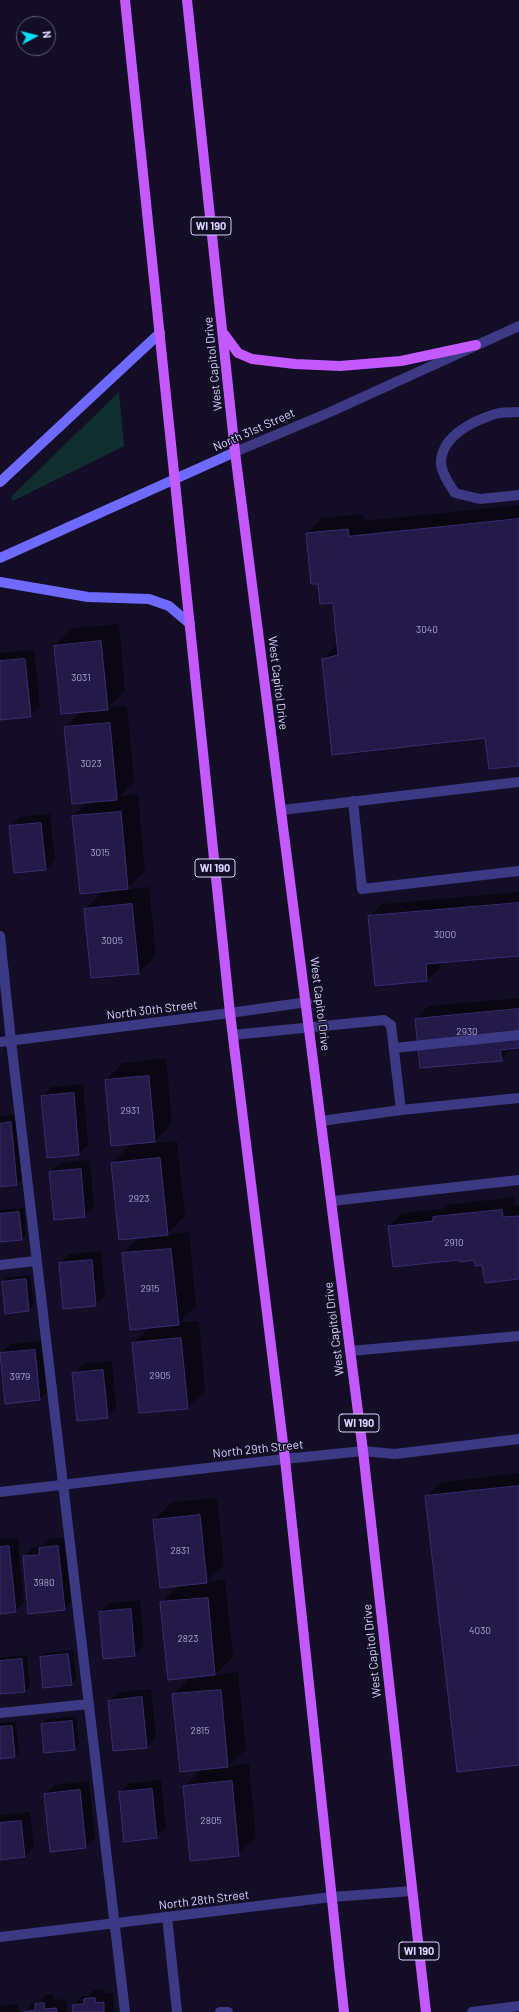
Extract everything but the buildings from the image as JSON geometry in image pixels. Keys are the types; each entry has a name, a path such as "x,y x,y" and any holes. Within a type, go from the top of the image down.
{"main road":[{"name":"WI 190","path":"125,0 230,1014 285,1459 344,2012"},
{"name":"West Capitol Drive","path":"187,0 235,452 307,1002 363,1452 426,2012"},
{"path":"222,332 238,353 252,359 302,365 340,366 401,361 476,345"},
{"path":"0,482 160,333"},
{"name":"North 31st Street","path":"0,558 235,452"},
{"path":"0,582 88,597 150,599 169,606 190,624"}],"street":[{"name":"North 31st Street","path":"235,452 519,326"},
{"path":"519,412 495,414 464,428 447,444 441,460 445,479 455,493 480,499 519,496"},
{"path":"282,810 519,782"},
{"path":"353,801 362,889 519,871"},
{"path":"0,936 10,1041 64,1485 125,2012"},
{"name":"North 30th Street","path":"0,1042 230,1014 307,1002"},
{"path":"233,1035 384,1020 391,1025 401,1110"},
{"path":"394,1048 519,1036"},
{"path":"321,1121 401,1110 519,1098"},
{"path":"332,1201 519,1180"},
{"path":"0,1265 36,1260"},
{"path":"350,1351 519,1336"},
{"name":"North 29th Street","path":"0,1492 285,1459 363,1452 395,1454 519,1439"},
{"path":"0,1713 89,1704"},
{"name":"North 28th Street","path":"0,1938 332,1897 412,1891"},
{"path":"167,1917 177,2012"},
{"path":"472,2012 519,2006"},
{"path":"220,2012 228,2012"}],"green space":[{"path":"119,392 124,446 13,501 11,497"}]}
